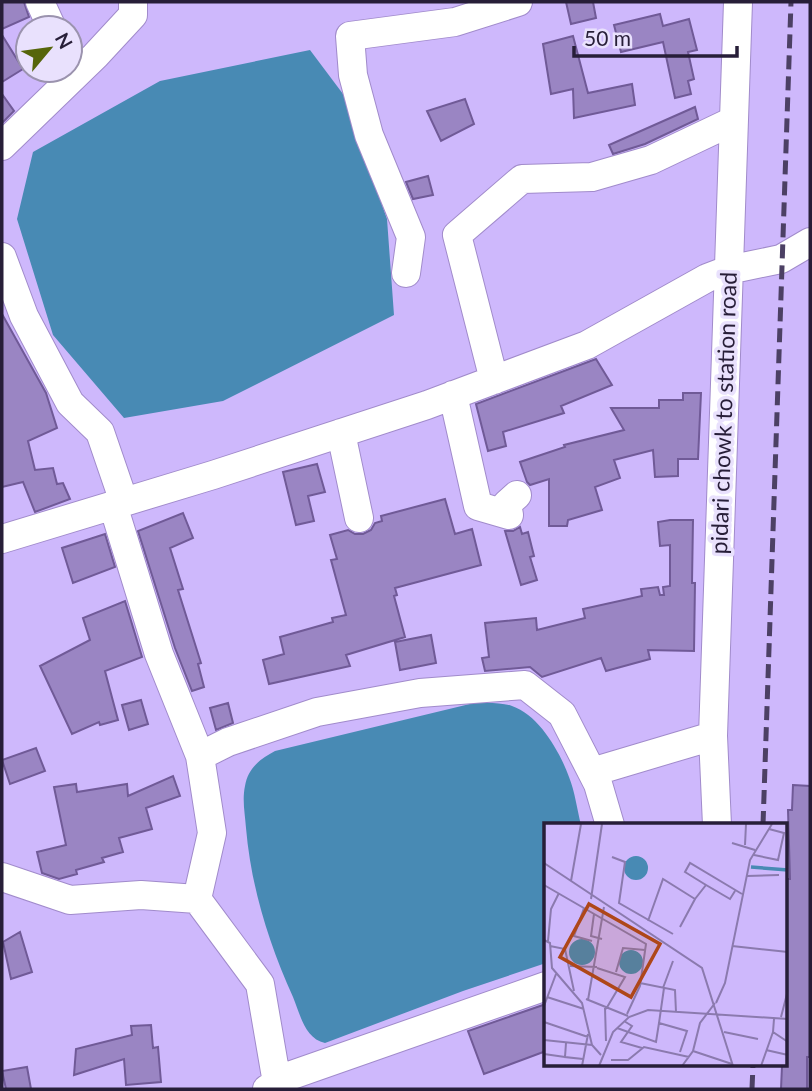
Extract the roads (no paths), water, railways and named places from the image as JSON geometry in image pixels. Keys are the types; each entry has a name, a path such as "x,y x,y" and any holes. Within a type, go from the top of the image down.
{"street":[{"path":"84,61 133,15 133,2"},
{"path":"406,273 411,237 369,135 353,75 349,36 456,22 518,2"},
{"name":"pidari chowk to station road","path":"717,823 713,736 738,2"},
{"path":"2,145 60,84"},
{"path":"494,380 457,235 522,179 592,177 651,160 733,121"},
{"path":"2,539 341,433 494,380 587,345 707,278 728,270 780,259 810,242"},
{"path":"2,257 24,316 71,403 100,432 159,654 200,756 212,833 197,899 260,984 272,1086 289,1076 544,987"},
{"path":"453,395 478,506 509,515 506,504 517,495"},
{"path":"341,433 359,518"},
{"path":"200,756 228,742 330,709 420,693 525,685 562,714 598,784 609,823"},
{"path":"592,772 713,736"},
{"path":"2,877 70,900 141,895 197,899"}],"water":[{"path":"310,50 343,94 387,219 394,315 223,401 124,418 53,335 17,219 33,152 160,81"},
{"path":"474,703 508,705 531,717 554,746 565,767 581,823 544,823 544,964 325,1043 318,1041 301,1018 276,957 262,915 248,850 244,807 247,780 252,769 275,751"}],"railway":[{"path":"763,823 791,2"},
{"path":"752,1089 753,1066"}]}
